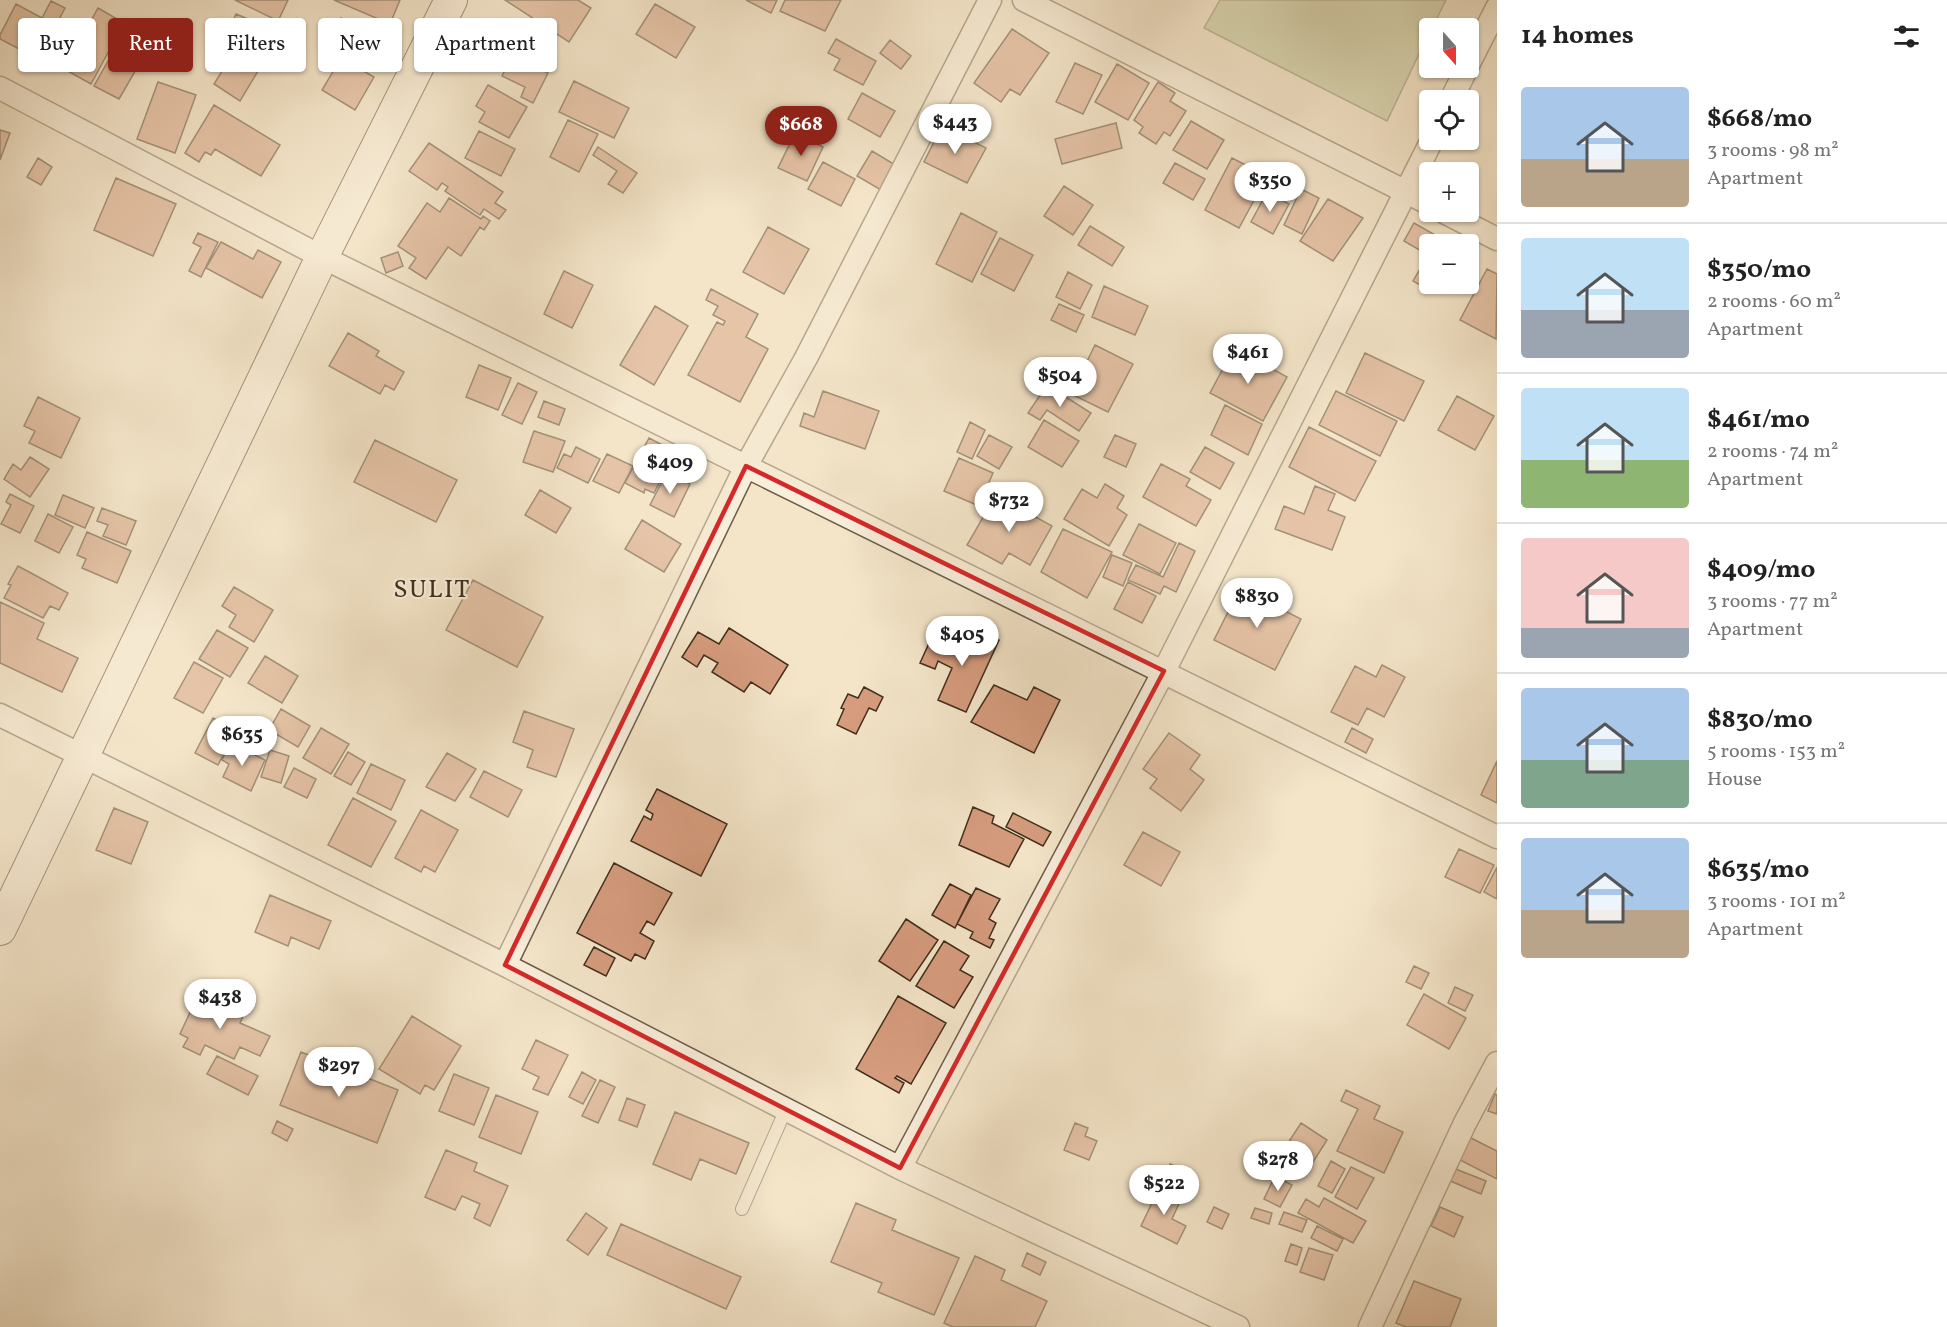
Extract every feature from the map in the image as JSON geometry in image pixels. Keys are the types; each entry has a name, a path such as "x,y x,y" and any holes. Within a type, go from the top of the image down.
{"street":[{"path":"0,929 322,257 451,0"},
{"path":"505,965 746,466 806,358 990,0"},
{"path":"1024,0 1419,198"},
{"path":"1479,44 1497,8"},
{"path":"0,88 322,257 1497,837"},
{"path":"900,1168 1164,671 1427,150"},
{"path":"1464,222 1497,239"},
{"path":"0,716 505,965 900,1168 1238,1327"},
{"path":"1370,1327 1465,1123 1497,1063"}],"lane":[{"path":"742,1209 786,1109"}],"highlighted area":[{"path":"746,466 1164,671 900,1168 505,965"}],"green space":[{"path":"1220,0 1446,0 1437,18 1419,18 1419,54 1387,121 1204,28"}],"building":[{"path":"235,0 288,0 279,18 272,18"},
{"path":"334,0 400,0 392,18 376,18"},
{"path":"505,0 578,0 591,8 569,42 557,34 557,18 532,18"},
{"path":"746,0 777,0 771,13"},
{"path":"785,0 841,0 825,31 780,11"},
{"path":"51,1 65,8 60,18 42,18"},
{"path":"16,4 42,18 18,18 18,48 0,39"},
{"path":"655,4 695,27 676,58 636,34"},
{"path":"98,8 115,18 108,18 108,53 91,84 69,72 96,72 96,18 92,18"},
{"path":"236,14 246,18 234,18"},
{"path":"1012,29 1049,53 1020,95 1010,89 1001,102 974,83"},
{"path":"836,39 876,61 863,85 834,70 840,59 828,53"},
{"path":"890,40 911,56 901,69 880,53"},
{"path":"108,61 108,72 135,72 119,99 94,86"},
{"path":"1075,63 1102,75 1083,114 1056,102"},
{"path":"1117,64 1149,83 1128,120 1095,102"},
{"path":"221,72 257,72 240,101 214,84"},
{"path":"333,72 365,72 374,77 355,110 322,90"},
{"path":"504,72 548,73 533,103 521,97 525,87 502,76"},
{"path":"574,81 629,108 614,138 559,112"},
{"path":"158,82 196,95 175,153 137,139"},
{"path":"1158,82 1175,93 1170,101 1186,111 1170,136 1164,132 1156,144 1139,133 1143,127 1134,120"},
{"path":"488,85 527,107 509,138 479,122 485,112 476,106"},
{"path":"862,93 895,111 880,137 848,119"},
{"path":"214,105 280,145 261,176 215,149 211,155 205,152 199,162 185,153"},
{"path":"568,120 598,134 579,172 550,157"},
{"path":"1191,121 1224,140 1207,169 1173,150"},
{"path":"1116,123 1122,148 1062,164 1055,139"},
{"path":"942,126 986,148 967,183 924,162"},
{"path":"0,130 10,133 0,160"},
{"path":"479,131 515,149 501,176 465,158"},
{"path":"795,133 823,147 807,181 778,168"},
{"path":"429,143 503,192 495,203 506,210 499,219 484,209 480,215 445,191 448,187 442,183 437,190 409,171"},
{"path":"598,147 637,173 623,193 608,184 617,171 593,155"},
{"path":"872,151 897,166 881,190 857,176"},
{"path":"38,158 52,167 41,185 27,177"},
{"path":"1232,158 1267,176 1239,228 1205,210"},
{"path":"823,162 855,179 841,206 808,189"},
{"path":"1175,163 1205,179 1193,200 1163,183"},
{"path":"116,178 176,204 153,256 94,230"},
{"path":"1064,186 1093,205 1073,235 1044,216"},
{"path":"1301,189 1319,198 1302,234 1284,225"},
{"path":"1267,192 1289,204 1273,234 1251,222"},
{"path":"449,198 481,219 483,216 490,221 484,230 480,227 461,256 448,247 426,279 409,268 416,258 398,246 427,203 440,212"},
{"path":"1328,199 1363,218 1333,261 1300,241"},
{"path":"961,213 997,232 972,282 936,264"},
{"path":"1414,223 1433,234 1419,234 1419,250 1404,241"},
{"path":"1090,226 1124,247 1112,266 1078,245"},
{"path":"768,227 809,249 784,294 743,272"},
{"path":"198,233 218,242 201,277 189,271 201,247 193,243"},
{"path":"1000,238 1033,255 1014,291 981,274"},
{"path":"221,242 253,259 258,250 281,262 262,298 206,268"},
{"path":"398,252 403,266 386,273 381,258"},
{"path":"1487,269 1497,274 1496,339 1460,320 1474,294 1479,294 1479,284"},
{"path":"564,271 593,285 572,328 544,314"},
{"path":"1419,271 1419,284 1413,281"},
{"path":"1068,272 1092,285 1080,309 1056,297"},
{"path":"1104,286 1148,306 1135,335 1092,317"},
{"path":"711,289 758,314 746,337 768,349 740,402 688,375 717,322 723,325 725,321 713,315 718,306 706,300"},
{"path":"1059,304 1084,315 1076,332 1051,320"},
{"path":"655,306 688,326 654,385 620,365"},
{"path":"348,333 379,351 376,356 404,372 394,390 385,385 380,394 329,366"},
{"path":"1095,345 1133,364 1108,412 1071,394"},
{"path":"1234,348 1287,377 1263,421 1210,393"},
{"path":"1365,353 1424,381 1404,421 1346,393"},
{"path":"479,365 511,378 498,410 466,397"},
{"path":"518,383 537,392 522,424 502,415"},
{"path":"1047,385 1091,413 1079,431 1047,410 1040,420 1028,413"},
{"path":"823,391 879,411 865,449 800,426 804,413 814,417"},
{"path":"1336,391 1397,421 1380,456 1319,425"},
{"path":"1457,396 1494,416 1475,450 1438,430"},
{"path":"38,397 80,418 61,458 29,443 35,431 24,426"},
{"path":"544,401 565,409 559,425 538,417"},
{"path":"1225,405 1262,424 1248,455 1211,435"},
{"path":"1044,420 1079,441 1062,467 1028,447"},
{"path":"970,422 985,430 972,459 957,452"},
{"path":"1309,427 1376,461 1355,501 1289,467"},
{"path":"534,431 565,441 553,472 523,462"},
{"path":"989,435 1012,447 999,469 977,456"},
{"path":"1115,435 1136,444 1126,467 1104,457"},
{"path":"649,438 668,448 655,473 662,477 654,493 645,489 644,493 625,483"},
{"path":"375,440 457,480 436,522 354,482"},
{"path":"576,447 600,459 588,483 557,468 564,454 571,457"},
{"path":"1205,447 1234,463 1220,489 1190,472"},
{"path":"607,454 633,466 619,493 593,481"},
{"path":"30,457 49,469 30,497 4,479 13,464 21,470"},
{"path":"959,458 993,473 979,506 944,491"},
{"path":"1161,464 1190,479 1186,486 1211,500 1196,526 1143,497"},
{"path":"667,472 690,484 674,517 650,505"},
{"path":"1105,484 1124,496 1117,508 1127,515 1109,546 1064,519 1082,489 1097,498"},
{"path":"1315,486 1335,494 1328,510 1345,517 1332,550 1275,529 1284,506 1304,514"},
{"path":"540,490 571,508 556,533 525,515"},
{"path":"10,494 34,506 20,533 1,524 11,505 6,502"},
{"path":"63,495 94,508 85,528 55,515"},
{"path":"996,495 1052,526 1030,565 1009,553 1002,564 967,545"},
{"path":"102,508 136,521 126,545 103,536 108,525 97,521"},
{"path":"48,514 73,527 59,553 35,541"},
{"path":"642,520 681,544 664,572 625,549"},
{"path":"1139,524 1176,543 1160,574 1123,555"},
{"path":"1063,529 1112,552 1087,598 1041,572"},
{"path":"87,532 131,551 117,583 82,568 86,559 77,555"},
{"path":"1179,543 1195,551 1176,592 1164,586 1160,594 1128,580 1136,565 1163,577"},
{"path":"1112,555 1132,563 1123,586 1103,577"},
{"path":"18,566 68,593 59,610 50,606 43,618 4,598 11,585 8,584"},
{"path":"473,580 543,617 517,667 446,630"},
{"path":"1128,582 1156,596 1142,623 1114,609"},
{"path":"234,587 273,610 254,642 229,627 236,615 222,606"},
{"path":"1240,588 1301,619 1275,670 1214,640"},
{"path":"0,602 44,623 37,639 78,658 62,692 0,663"},
{"path":"970,627 999,640 966,712 938,700 952,668 938,661 935,669 920,663 930,641 958,653"},
{"path":"729,628 788,665 770,694 751,682 744,692 712,672 718,663 704,655 697,667 682,657 698,632 719,644"},
{"path":"217,630 248,648 230,677 199,659"},
{"path":"265,656 298,676 282,703 248,683"},
{"path":"194,662 223,678 203,713 174,698"},
{"path":"1382,665 1405,677 1384,717 1367,708 1358,725 1331,712 1355,666 1376,677"},
{"path":"994,685 1027,700 1034,687 1060,700 1034,753 971,722"},
{"path":"864,687 883,697 876,711 869,708 856,734 837,725 844,709 841,708 848,694 858,698"},
{"path":"281,709 310,726 298,747 269,730"},
{"path":"524,711 574,729 556,777 527,767 533,750 513,742"},
{"path":"213,718 236,730 218,765 195,753"},
{"path":"321,728 349,744 331,774 303,758"},
{"path":"1352,728 1373,739 1366,753 1345,742"},
{"path":"1169,733 1200,755 1190,769 1204,780 1181,811 1150,788 1157,779 1143,769"},
{"path":"230,743 265,760 251,791 223,777 229,764 222,760"},
{"path":"270,750 289,756 281,783 261,777"},
{"path":"348,752 365,762 351,785 334,776"},
{"path":"447,753 476,769 455,801 426,787"},
{"path":"1497,761 1497,803 1481,795"},
{"path":"371,764 405,780 391,810 357,793"},
{"path":"294,768 316,779 307,798 284,787"},
{"path":"484,771 522,790 508,817 470,797"},
{"path":"657,789 727,824 701,876 631,841 644,816 651,820 653,814 646,810"},
{"path":"353,798 396,821 371,867 328,845"},
{"path":"973,807 994,816 992,823 1024,839 1009,867 959,845"},
{"path":"114,808 148,822 131,864 96,850"},
{"path":"421,810 458,830 435,872 424,866 421,872 395,858"},
{"path":"1013,813 1051,832 1043,846 1006,827"},
{"path":"1143,832 1180,852 1161,886 1124,865"},
{"path":"1459,849 1494,865 1480,893 1445,877"},
{"path":"614,863 672,893 654,925 647,921 640,933 654,941 645,959 635,954 631,961 577,933"},
{"path":"1497,867 1497,899 1484,892"},
{"path":"950,884 971,895 955,928 932,915"},
{"path":"976,888 1000,899 989,919 996,923 989,938 994,940 990,948 970,938 973,932 957,924"},
{"path":"270,895 331,921 319,949 291,937 288,946 255,932"},
{"path":"906,919 938,940 910,981 879,961"},
{"path":"944,941 969,956 960,970 973,977 954,1008 916,986"},
{"path":"594,947 615,958 606,976 584,965"},
{"path":"1414,966 1429,973 1421,989 1406,982"},
{"path":"1455,987 1473,995 1465,1011 1448,1003"},
{"path":"199,993 244,1014 240,1023 270,1036 260,1056 240,1047 234,1059 205,1045 200,1055 183,1047 188,1038 180,1034"},
{"path":"1424,994 1466,1018 1449,1049 1407,1025"},
{"path":"898,996 946,1023 911,1084 897,1076 895,1078 904,1083 899,1093 856,1069"},
{"path":"412,1016 461,1046 434,1090 425,1085 420,1094 379,1069"},
{"path":"536,1040 568,1055 548,1095 533,1089 539,1077 522,1069"},
{"path":"301,1052 398,1090 377,1143 280,1105"},
{"path":"217,1056 258,1076 248,1095 207,1074"},
{"path":"582,1072 596,1080 583,1104 569,1097"},
{"path":"454,1074 489,1088 474,1125 439,1111"},
{"path":"600,1080 615,1087 598,1123 582,1116"},
{"path":"1346,1090 1380,1106 1374,1119 1403,1132 1384,1173 1337,1151 1358,1109 1341,1101"},
{"path":"1495,1094 1497,1095 1497,1114 1488,1111"},
{"path":"496,1095 538,1112 521,1154 479,1137"},
{"path":"627,1098 645,1105 637,1127 619,1120"},
{"path":"675,1112 749,1143 736,1174 700,1159 691,1180 653,1164"},
{"path":"277,1121 293,1129 287,1141 272,1133"},
{"path":"1075,1123 1088,1128 1085,1136 1097,1141 1089,1160 1064,1150"},
{"path":"1301,1123 1327,1140 1313,1162 1310,1161 1307,1164 1284,1149"},
{"path":"1469,1137 1497,1151 1497,1179 1458,1159"},
{"path":"446,1150 477,1163 474,1171 508,1186 490,1226 474,1218 480,1204 462,1196 455,1210 425,1197"},
{"path":"1331,1161 1345,1169 1332,1193 1318,1186"},
{"path":"1170,1164 1192,1173 1184,1193 1162,1185"},
{"path":"1351,1167 1374,1178 1357,1209 1335,1197"},
{"path":"1453,1168 1486,1181 1481,1194 1448,1180"},
{"path":"1275,1176 1292,1185 1280,1207 1264,1199"},
{"path":"1160,1186 1182,1197 1172,1219 1186,1226 1177,1244 1141,1226"},
{"path":"1324,1198 1366,1221 1353,1243 1298,1213 1306,1199 1319,1207"},
{"path":"856,1203 896,1220 892,1230 959,1258 934,1315 878,1292 882,1283 831,1262"},
{"path":"1214,1207 1229,1214 1222,1229 1207,1222"},
{"path":"1440,1207 1463,1217 1454,1237 1431,1226"},
{"path":"1255,1208 1272,1213 1269,1224 1251,1218"},
{"path":"1284,1212 1307,1220 1302,1232 1279,1224"},
{"path":"586,1213 607,1228 588,1255 567,1240"},
{"path":"621,1224 741,1277 726,1309 607,1255"},
{"path":"1317,1226 1343,1239 1337,1251 1311,1238"},
{"path":"1291,1244 1302,1248 1297,1265 1285,1261"},
{"path":"1309,1248 1333,1255 1324,1280 1300,1272"},
{"path":"1027,1253 1046,1262 1040,1275 1022,1266"},
{"path":"975,1256 1005,1270 1001,1280 1047,1301 1035,1327 953,1327 944,1323"},
{"path":"1414,1281 1461,1299 1450,1327 1406,1327 1396,1323"}],"district":[{"name":"SULIT","path":"432,590"}]}
